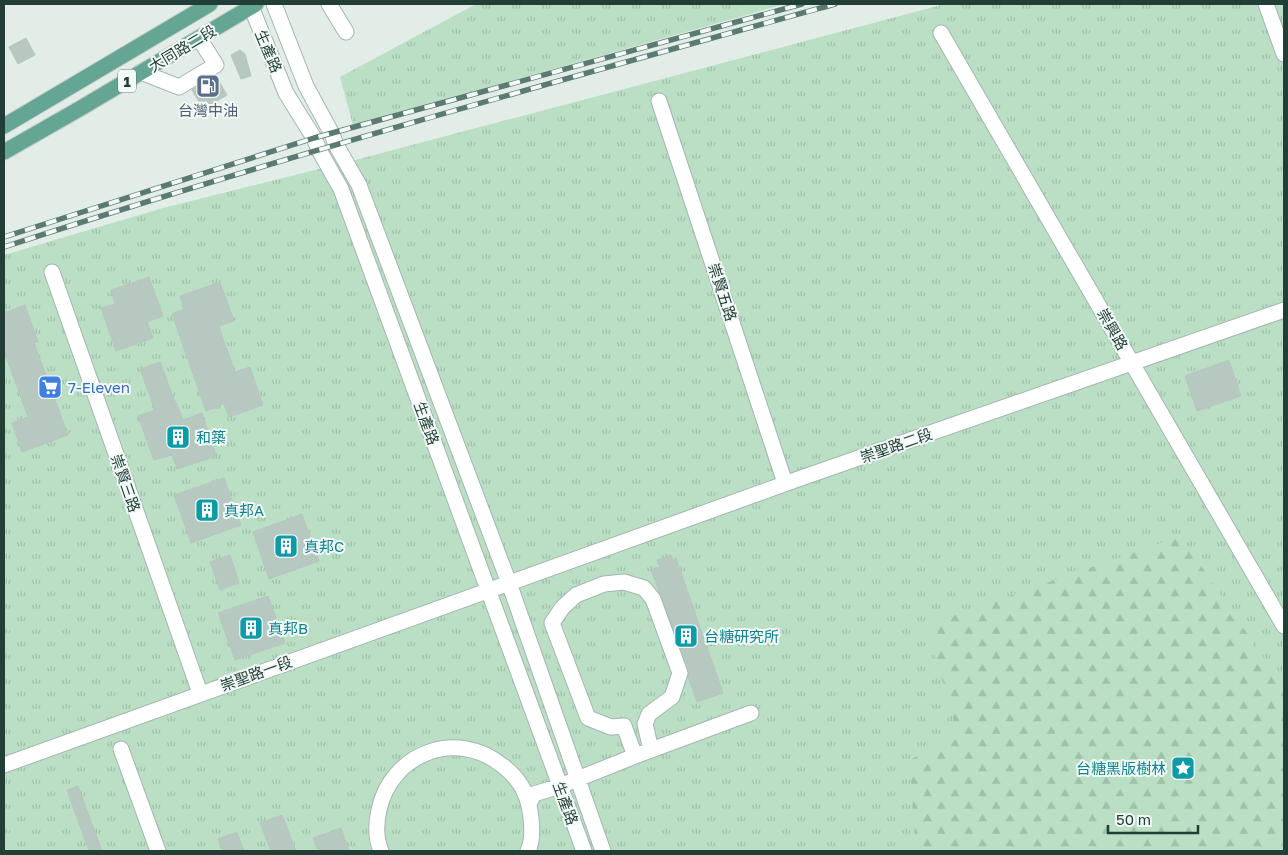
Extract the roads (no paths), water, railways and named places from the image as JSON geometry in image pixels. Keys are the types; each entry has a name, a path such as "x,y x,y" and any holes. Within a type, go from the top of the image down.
{"main road":[{"name":"大同路二段","path":"4,126 210,4"},
{"name":"大同路二段","path":"4,152 252,5"}],"street":[{"name":"生產路","path":"274,4 306,86 336,145 360,185 509,583 603,851"},
{"path":"329,4 346,32"},
{"path":"1266,4 1284,54"},
{"name":"生產路","path":"252,5 286,93 314,138 318,150 341,189 584,851"},
{"name":"崇興路","path":"941,32 1284,626"},
{"path":"141,72 179,87 216,65 199,38"},
{"name":"崇賢五路","path":"659,101 785,483"},
{"name":"崇賢三路","path":"52,272 200,693"},
{"name":"崇聖路二段","path":"509,583 785,483 1284,310"},
{"path":"624,582 644,588 653,599 680,673 672,697 649,714 624,726 611,727 588,718 552,623 562,608 576,595 604,584 624,582"},
{"name":"崇聖路一段","path":"4,764 509,583"},
{"path":"529,804 534,794 560,786 751,713"},
{"path":"649,714 645,724 651,750"},
{"path":"624,726 635,756"},
{"path":"381,851 376,822 382,796 396,773 417,756 442,748 468,748 493,757 514,774 529,804 532,822 528,851"},
{"path":"121,749 158,851"}],"railway":[{"path":"4,237 314,138 802,4"},
{"path":"4,247 314,151 835,4"}],"place":[{"name":"台灣中油","path":"208,86"},
{"name":"7-Eleven","path":"50,387"},
{"name":"和築","path":"178,437"},
{"name":"真邦A","path":"207,510"},
{"name":"真邦C","path":"286,546"},
{"name":"真邦B","path":"251,628"},
{"name":"台糖研究所","path":"686,636"},
{"name":"台糖黑版樹林","path":"1183,768"}]}
